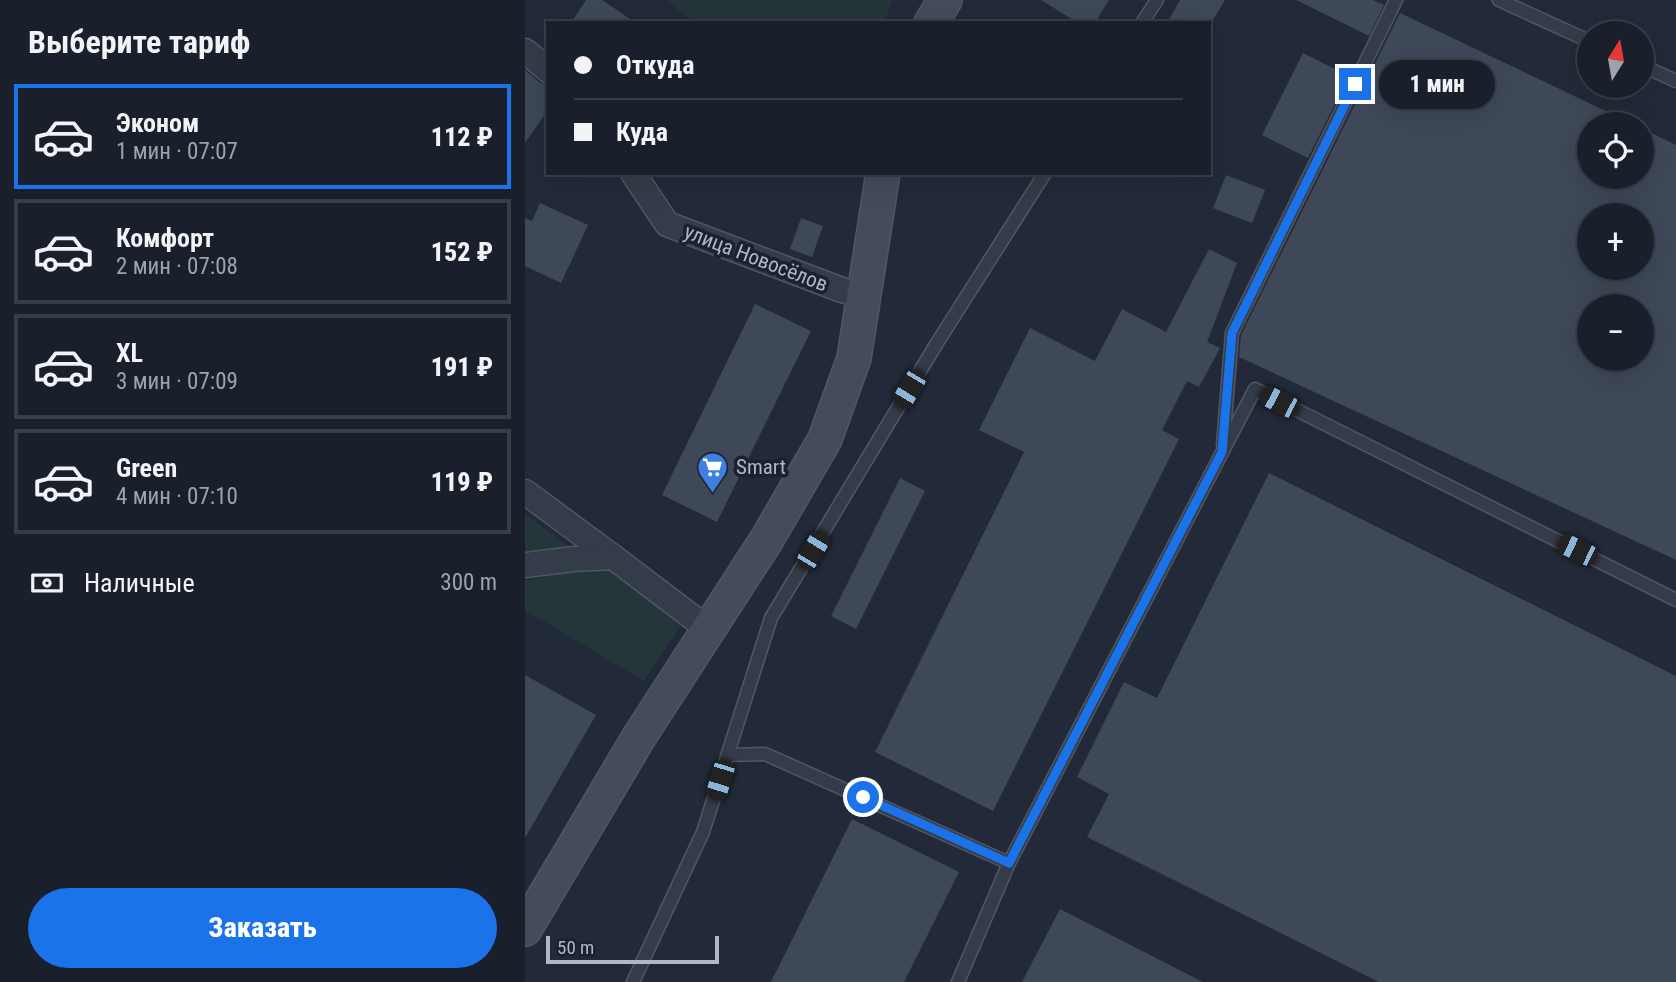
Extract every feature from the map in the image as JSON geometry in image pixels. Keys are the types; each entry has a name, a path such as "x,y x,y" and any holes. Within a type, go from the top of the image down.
{"street":[{"path":"932,21 945,0"},
{"path":"525,51 546,68"},
{"name":"улица Новосёлов","path":"634,175 667,224 863,296"},
{"path":"525,929 639,737 767,539 825,439 853,358 883,175"},
{"path":"525,492 708,629"},
{"path":"525,565 613,557"}],"lane":[{"path":"1143,21 1157,0"},
{"path":"1222,452 1232,333 1396,0"},
{"path":"1499,0 1577,36"},
{"path":"1654,71 1676,81"},
{"path":"633,982 703,832 771,618 937,343 1044,175"},
{"path":"958,982 1009,863 1255,389 1676,600"},
{"path":"728,755 765,754 1009,863"}],"shaded area":[{"path":"666,0 893,0 885,21 692,21"},
{"path":"525,514 570,547 525,551"},
{"path":"610,570 683,623 644,681 525,610 525,581 571,572"}],"building":[{"path":"586,0 602,0 633,21 572,21"},
{"path":"1041,0 1109,0 1096,21 1075,21"},
{"path":"1180,0 1225,0 1211,23 1168,21"},
{"path":"1296,0 1373,0 1384,5 1369,36"},
{"path":"1400,13 1608,112 1577,112 1577,189 1654,189 1654,134 1676,145 1676,560 1239,357 1241,335"},
{"path":"1303,53 1349,76 1308,158 1262,135"},
{"path":"525,70 546,84 546,113 525,143"},
{"path":"1226,175 1265,190 1252,223 1213,208"},
{"path":"540,203 588,225 561,283 525,266 525,218 532,221"},
{"path":"801,218 823,226 812,257 790,249"},
{"path":"1209,249 1237,263 1207,342 1220,348 1199,387 1187,381 1162,430 1179,439 993,811 875,752 1024,452 979,430 1030,328 1095,361 1122,309 1166,332"},
{"path":"755,304 811,331 717,522 662,495"},
{"path":"1269,473 1676,676 1676,982 1379,982 1087,837 1109,794 1077,777 1124,682 1157,698"},
{"path":"900,478 925,491 856,629 831,616"},
{"path":"525,675 596,715 525,838"},
{"path":"852,819 959,872 904,982 771,982"},
{"path":"1060,909 1203,982 1022,982"}],"place":[{"name":"Smart","path":"713,494"}],"route":[{"path":"863,797 1009,863 1222,452 1232,333 1355,84"}]}
